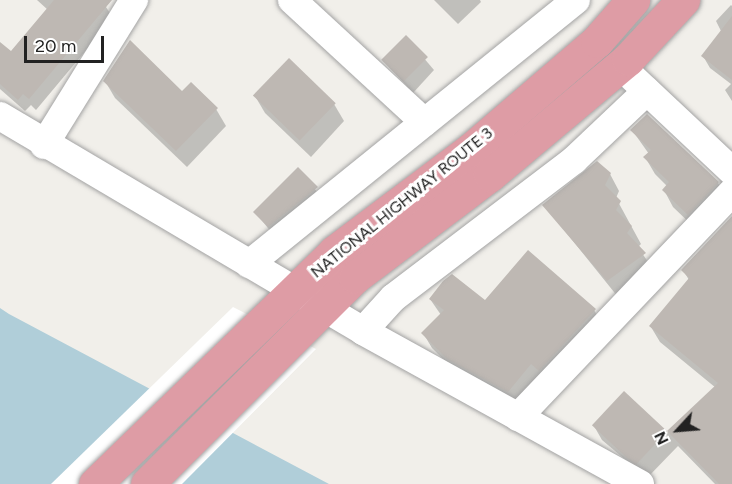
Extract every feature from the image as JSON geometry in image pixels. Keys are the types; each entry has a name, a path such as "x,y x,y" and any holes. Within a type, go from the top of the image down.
{"highway":[{"name":"NATIONAL HIGHWAY ROUTE 3","path":"147,484 287,342 355,277 490,175 620,66 683,0"},
{"name":"NATIONAL HIGHWAY ROUTE 3","path":"95,484 334,252 488,135 597,41 627,2"}],"street":[{"path":"44,145 134,0"},
{"path":"292,0 424,122"},
{"path":"249,264 576,0"},
{"path":"620,66 732,171"},
{"path":"363,331 393,298 574,160 647,90"},
{"path":"0,116 44,145 323,308 640,484"},
{"path":"518,417 732,192"}],"water":[{"path":"0,308 9,314 329,484 0,484"}],"pier":[{"path":"233,307 316,349 182,484 51,484"}],"building":[{"path":"54,0 112,0 29,99 23,94 18,100 0,84 0,42 11,51"},
{"path":"732,16 732,80 701,56"},
{"path":"406,35 428,57 403,82 381,60"},
{"path":"130,40 182,91 191,82 218,108 176,151 103,81"},
{"path":"289,58 336,103 300,141 253,95"},
{"path":"647,114 719,182 688,215 662,190 669,182 643,157 651,150 630,130"},
{"path":"597,161 611,173 605,185 621,201 616,210 632,226 627,233 646,253 607,281 542,205"},
{"path":"298,167 318,187 268,227 253,212"},
{"path":"732,216 732,484 719,484 667,431 718,383 649,326 689,278 681,270"},
{"path":"528,250 596,309 539,371 531,364 508,392 447,359 421,333 444,310 429,299 443,281 452,274 485,300"},
{"path":"624,391 667,431 635,466 592,425"}]}
